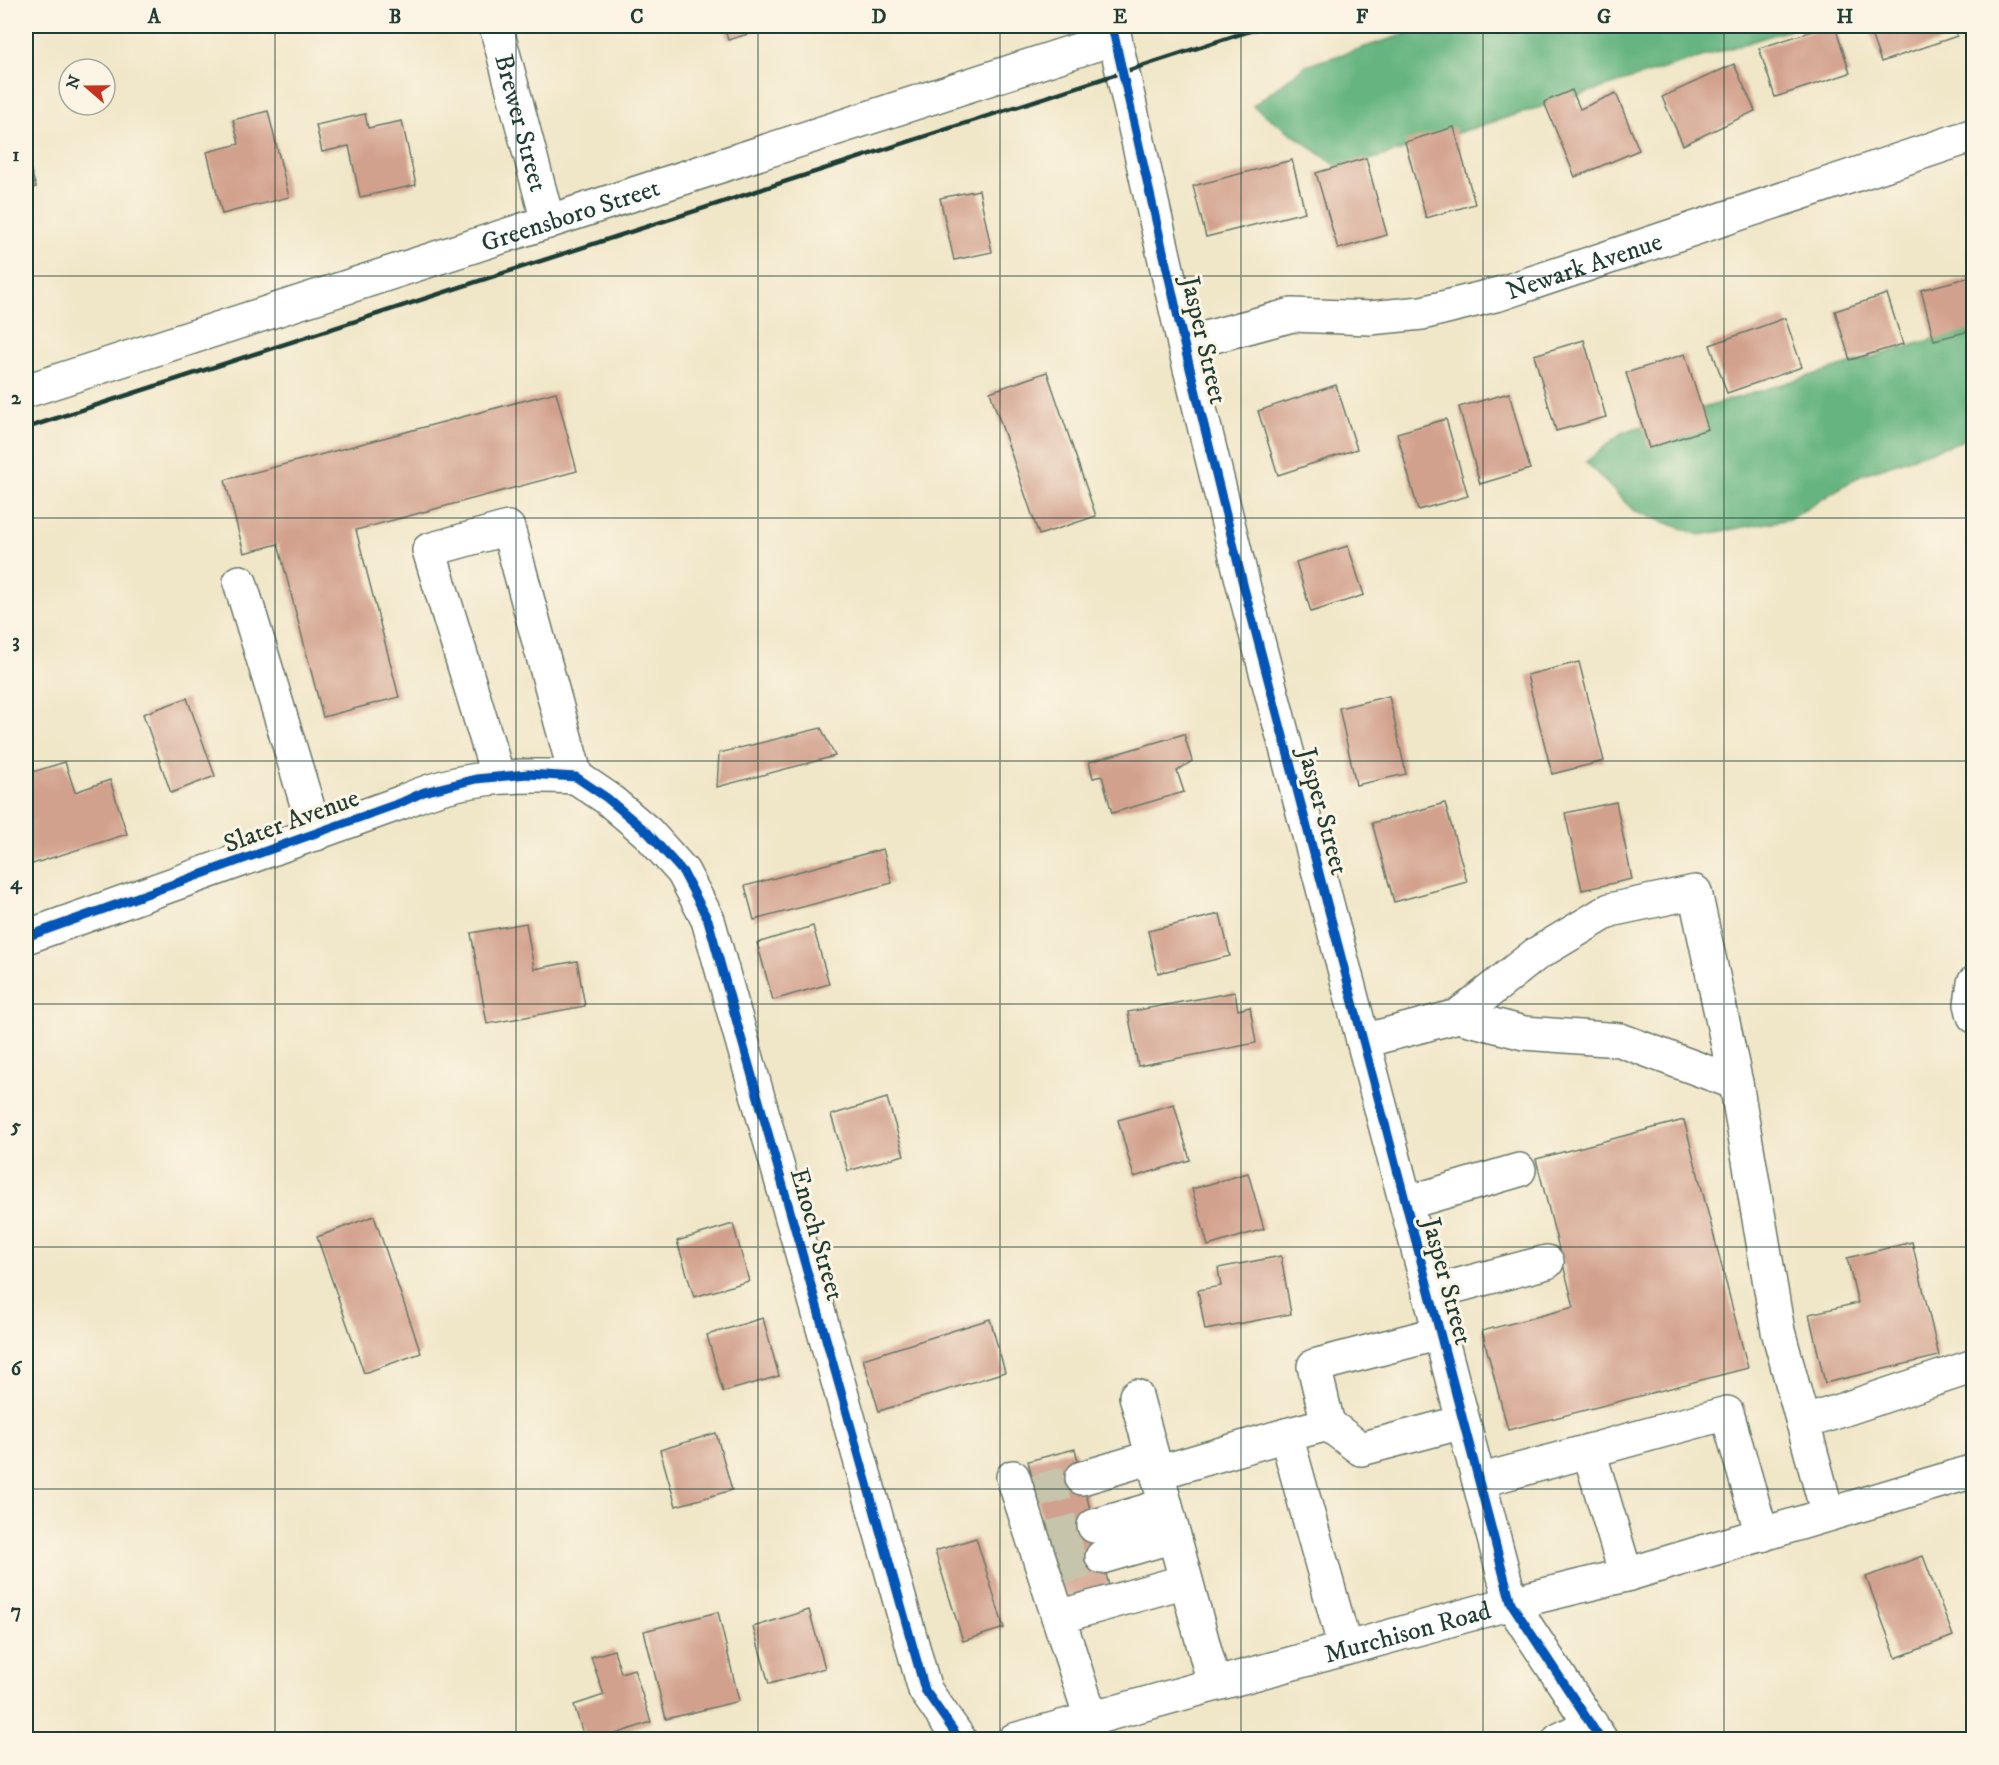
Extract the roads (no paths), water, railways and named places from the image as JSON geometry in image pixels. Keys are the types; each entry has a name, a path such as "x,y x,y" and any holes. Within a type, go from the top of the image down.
{"street":[{"name":"Brewer Street","path":"496,26 548,222"},
{"name":"Greensboro Street","path":"26,391 548,222 1114,32"},
{"name":"Jasper Street","path":"1114,32 1184,344 1244,588 1511,1603 1596,1732"},
{"name":"Newark Avenue","path":"1184,344 1292,315 1370,318 1422,313 1500,294 1974,135"},
{"path":"498,777 429,550 508,528 576,777"},
{"path":"240,582 316,834"},
{"name":"Slater Avenue","path":"26,937 316,834 424,792 476,779 528,774 576,777"},
{"name":"Enoch Street","path":"576,777 607,798 648,833 683,872 708,920 925,1690 960,1740"},
{"path":"1363,1041 1458,1017 1535,954 1610,910 1695,892 1736,1083 1778,1331 1828,1515"},
{"path":"1974,983 1971,1004 1974,1016"},
{"path":"1458,1017 1524,1033 1620,1040 1736,1083"},
{"path":"1406,1203 1519,1170"},
{"path":"1429,1293 1547,1262"},
{"path":"1440,1333 1314,1366 1328,1424 1361,1449 1463,1422"},
{"path":"1803,1423 1974,1366"},
{"path":"1136,1396 1214,1684"},
{"path":"1479,1481 1727,1413 1762,1535"},
{"path":"1082,1478 1155,1465 1328,1424"},
{"path":"1286,1435 1345,1648"},
{"path":"1589,1451 1626,1575"},
{"name":"Murchison Road","path":"1014,1740 1511,1603 1626,1575 1974,1471"},
{"path":"1022,1488 1050,1571 1058,1617 1092,1718"},
{"path":"1094,1526 1166,1505"},
{"path":"1102,1557 1174,1536"},
{"path":"1058,1617 1186,1581"},
{"path":"1559,1740 1596,1732"}],"tunnel":[{"path":"1035,1492 1082,1478"},
{"path":"1047,1538 1094,1526"},
{"path":"1055,1570 1102,1557"}],"railway":[{"path":"26,428 1265,26"}]}
